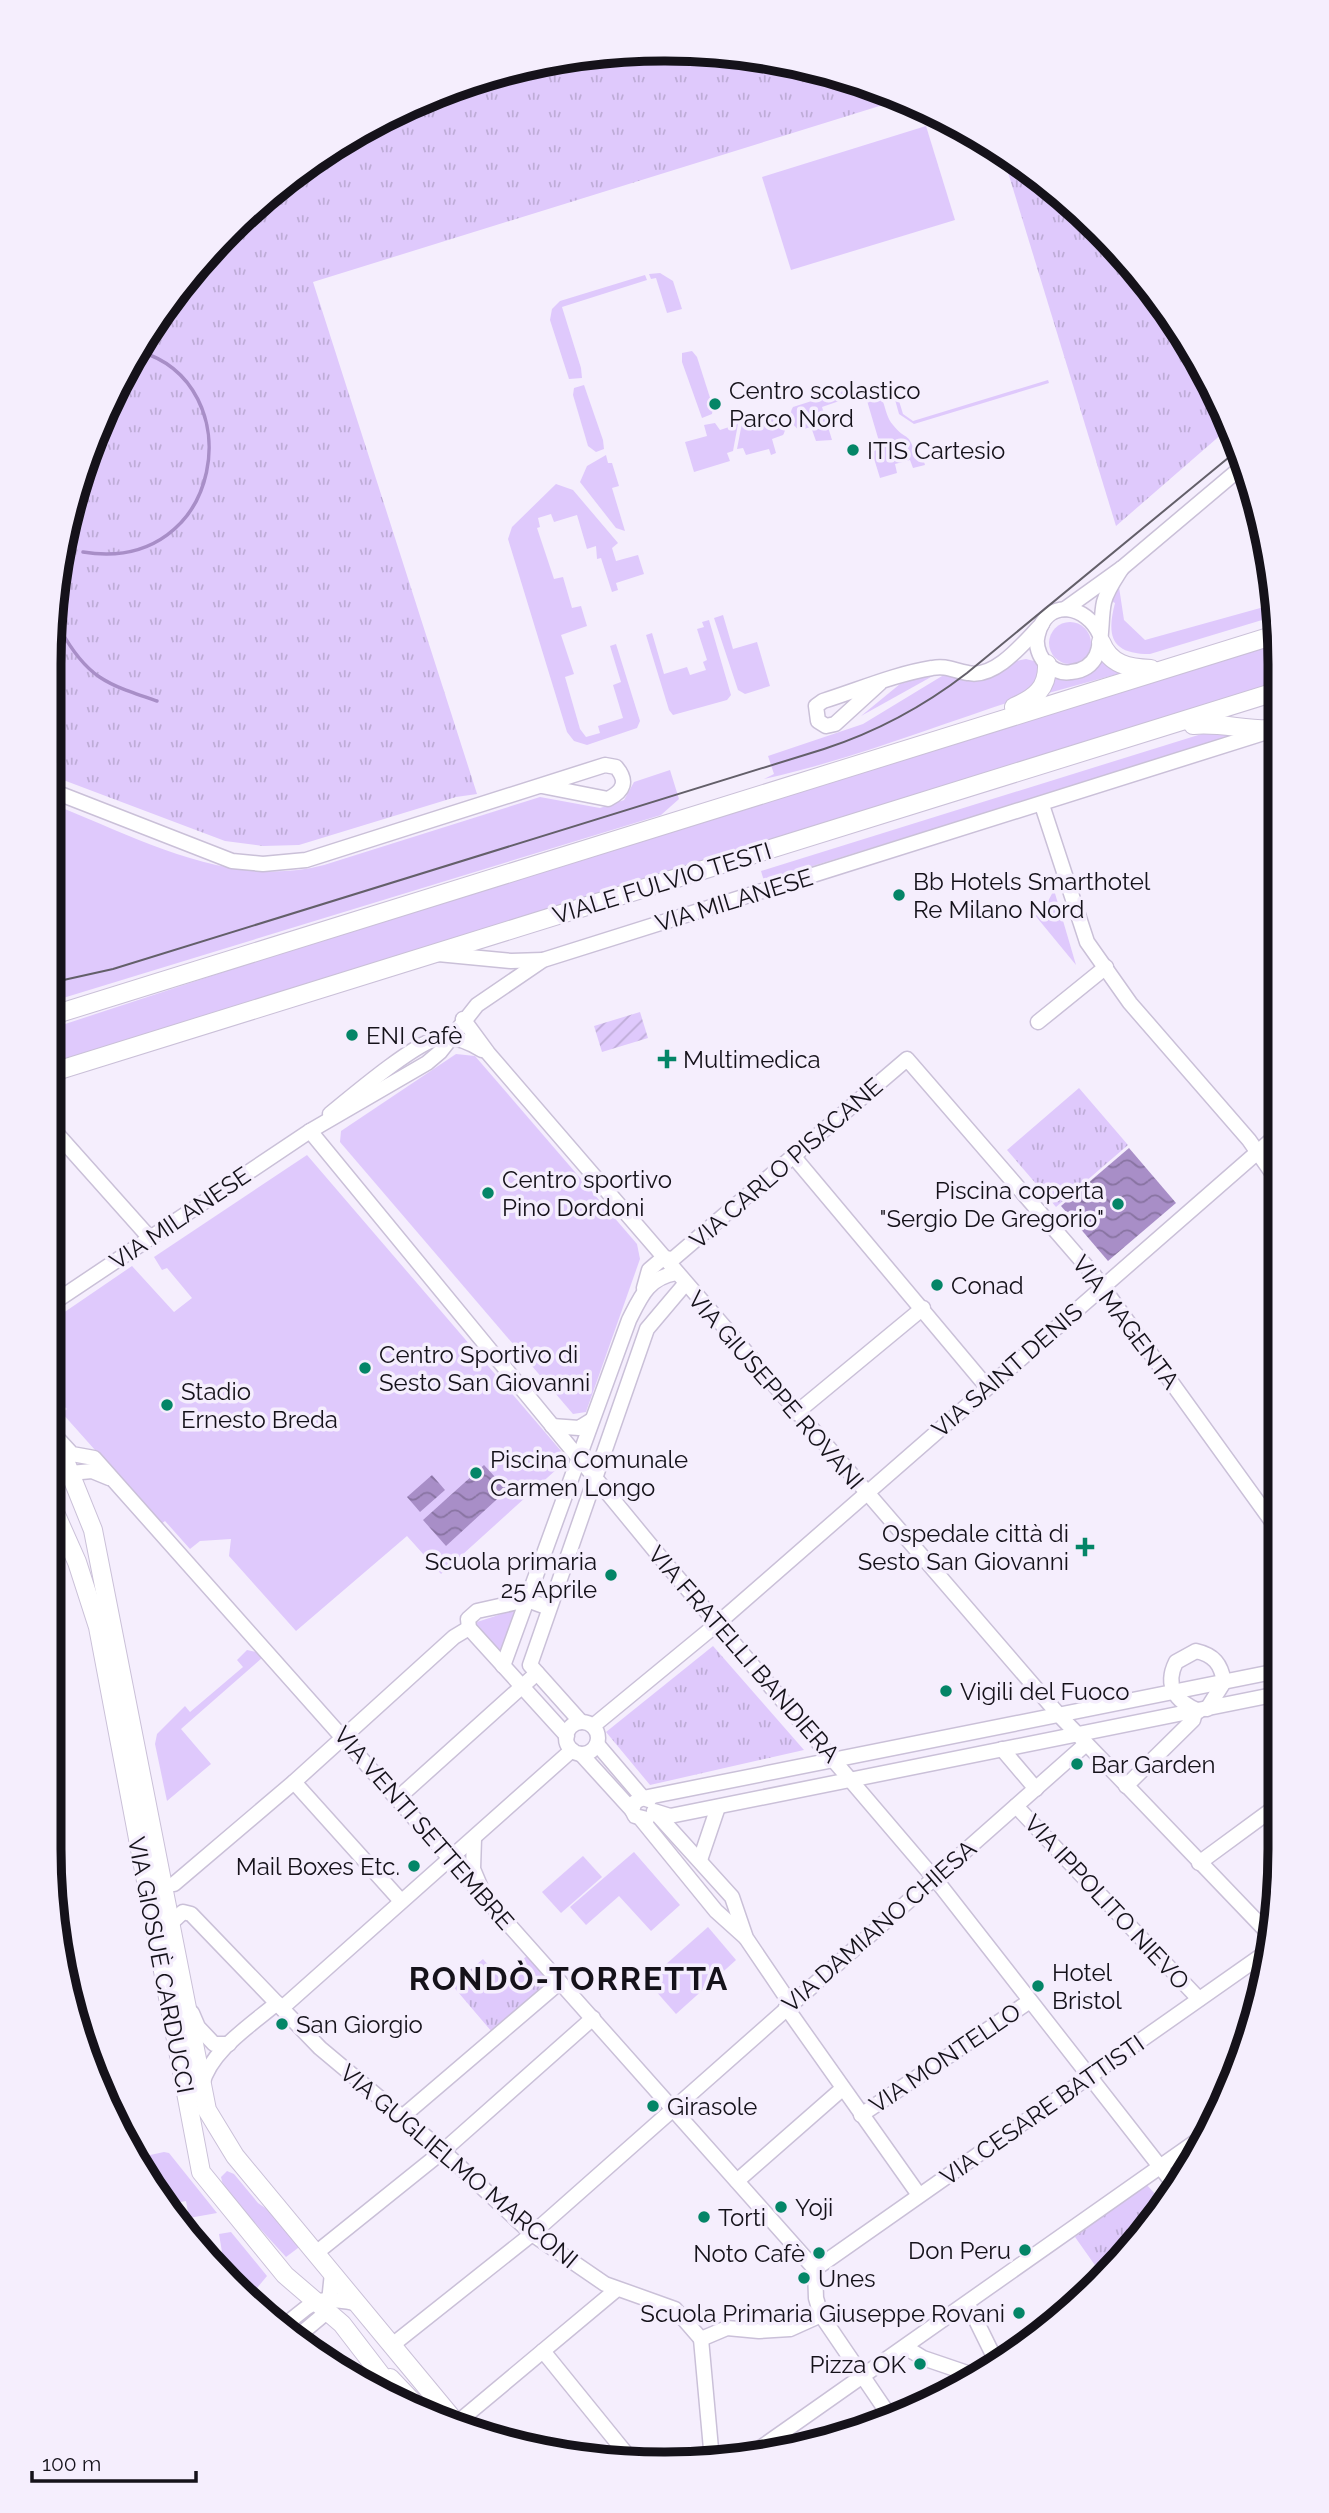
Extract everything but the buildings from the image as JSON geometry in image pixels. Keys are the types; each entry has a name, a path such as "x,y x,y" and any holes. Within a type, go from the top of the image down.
{"main road":[{"path":"1101,638 1110,657 1119,664 1132,668 1165,669"},
{"path":"61,1013 1267,638"},
{"path":"913,747 935,733 1032,699 1043,689 1045,662"},
{"name":"VIALE FULVIO TESTI","path":"61,1070 1268,694"},
{"path":"1152,731 1212,723 1268,730"},
{"path":"61,1083 128,1062 149,1043"},
{"name":"VIA GIOSUÈ CARDUCCI","path":"61,1452 93,1530 172,1921 201,2089 219,2133 441,2408"},
{"name":"VIA GIOSUÈ CARDUCCI","path":"61,1526 77,1562 98,1627 193,2125 197,2160 208,2183 285,2275 325,2304 382,2372"},
{"path":"382,2372 391,2386"},
{"path":"382,2372 403,2392"}],"street":[{"path":"880,683 835,724 826,726 818,721 816,706 823,701 880,683 940,667 978,674 1010,655 1049,615 1065,609 1122,568 1236,472"},
{"path":"1010,655 1034,655 1068,673 1082,670 1098,655 1104,601 1122,568"},
{"path":"1065,609 1087,614 1095,622 1101,638"},
{"path":"1042,624 1037,640 1045,662"},
{"path":"1268,732 1042,805 1087,942 1130,1003 1268,1168"},
{"path":"61,794 232,861 263,864 306,860 542,786 610,765 623,774 624,785 620,792 608,799 542,786"},
{"name":"VIA MILANESE","path":"61,1297 310,1131 353,1095 426,1043 449,1038 477,1005 543,960 1042,805"},
{"path":"433,954 511,961 543,960"},
{"path":"1038,1022 1103,964"},
{"name":"VIA GIUSEPPE ROVANI","path":"463,1019 488,1053 663,1258 1081,1740 1263,1928"},
{"name":"VIA GIUSEPPE ROVANI","path":"449,1038 464,1040 488,1053"},
{"name":"VIA CARLO PISACANE","path":"663,1258 673,1259 907,1059"},
{"name":"VIA MAGENTA","path":"907,1059 1103,1287 1268,1516"},
{"name":"VIA FRATELLI BANDIERA","path":"310,1131 717,1624 836,1760 934,1878 1169,2179"},
{"path":"61,1138 149,1237"},
{"name":"VIA SAINT DENIS","path":"587,1724 717,1624 1268,1143"},
{"path":"793,1157 987,1387"},
{"path":"503,1666 629,1320 644,1289 649,1270 663,1258"},
{"path":"398,1798 522,1687 534,1669 549,1608 647,1329 681,1279 662,1276 644,1289"},
{"path":"796,1413 923,1308"},
{"path":"629,1320 647,1329"},
{"path":"552,1426 579,1428 592,1420"},
{"name":"VIA VENTI SETTEMBRE","path":"61,1439 72,1454 94,1458 116,1482 815,2269"},
{"path":"61,1473 92,1471 116,1482"},
{"path":"549,1608 527,1600 477,1611 468,1619 469,1628 573,1747 700,1860 732,1897 746,1938 788,2005 842,2089 919,2195"},
{"path":"174,1884 294,1782 454,1637 469,1628"},
{"path":"1200,1711 1181,1702 1173,1693 1171,1680 1175,1662 1196,1651 1207,1653 1221,1667 1224,1682"},
{"path":"534,1669 598,1735 597,1744 591,1752 573,1747"},
{"path":"643,1798 1268,1673"},
{"path":"1126,1786 1193,1720 1224,1682"},
{"path":"645,1813 670,1816 1002,1749 1081,1740 1268,1696"},
{"path":"573,1747 571,1727 587,1724"},
{"path":"810,1765 816,1737"},
{"name":"VIA DAMIANO CHIESA","path":"391,2346 532,2234 1016,1806 1081,1740"},
{"path":"597,1744 643,1798 652,1802 645,1813"},
{"path":"201,2089 207,2069 229,2044 279,2006 401,1902 573,1747"},
{"path":"1002,1749 1035,1788"},
{"path":"294,1782 401,1902"},
{"name":"VIA IPPOLITO NIEVO","path":"1016,1806 1199,1999"},
{"path":"700,1860 718,1807"},
{"path":"1199,1863 1268,1812"},
{"path":"645,1813 716,1911 746,1938"},
{"path":"474,1838 473,1869 486,1899"},
{"name":"VIA GUGLIELMO MARCONI","path":"172,1921 183,1912 191,1914 320,2048 443,2151 532,2234 574,2266 616,2290 675,2309 701,2339"},
{"name":"VIA CESARE BATTISTI","path":"815,2269 1257,1958"},
{"path":"402,2117 561,1982"},
{"path":"182,1991 198,2027 214,2044 229,2044"},
{"name":"VIA MONTELLO","path":"861,2115 1030,2001"},
{"path":"316,2253 443,2151 593,2018"},
{"path":"737,2181 842,2089"},
{"path":"768,2443 1189,2147"},
{"path":"815,2269 816,2298 821,2315 886,2410"},
{"path":"302,2331 325,2304 332,2273"},
{"path":"463,2417 616,2290"},
{"path":"291,2322 325,2304 355,2304"},
{"path":"968,2304 993,2354"},
{"path":"711,2449 701,2339 727,2328 759,2331 790,2329 821,2315"},
{"path":"905,2347 923,2358 964,2372"},
{"path":"543,2351 623,2450"}],"green space":[{"path":"664,61 704,63 782,73 821,82 887,104 313,282 477,794 456,797 299,845 263,846 225,841 61,779 61,664 66,586 82,508 93,471 123,398 163,329 211,267 267,211 329,163 398,123 471,93 508,82 586,66"},
{"path":"926,126 955,220 791,270 762,177"},
{"path":"1007,168 1032,186 1091,238 1143,297 1187,363 1222,434 1116,526"},
{"path":"660,273 673,281 682,309 667,313 656,278 651,279 649,274"},
{"path":"645,275 647,280 562,307 582,378 569,379 550,320 552,309 560,301"},
{"path":"692,351 697,357 713,407 712,414 702,418 682,362 682,353"},
{"path":"889,378 892,378 903,414 913,421 1048,380 1049,383 914,424 899,414"},
{"path":"584,385 603,440 604,449 596,452 588,446 573,395 574,388"},
{"path":"870,386 882,398 893,425 909,439 916,456 922,455 925,465 913,468 910,460 895,464 897,473 880,478 872,452 881,448 865,394 862,394 859,387"},
{"path":"843,391 845,399 822,407 832,440 816,441 811,427 800,430 793,423 793,407"},
{"path":"776,413 783,420 785,429 783,435 772,439 776,453 771,455 769,449 746,455 743,448 737,449 742,423"},
{"path":"715,423 720,430 738,424 733,451 727,453 730,461 694,472 685,442 707,436 704,425"},
{"path":"606,455 608,463 612,463 619,486 612,488 625,531 616,528 580,482 587,466"},
{"path":"556,484 573,490 618,543 612,548 616,561 638,555 644,574 616,583 618,590 612,592 601,558 597,559 596,546 587,549 577,515 554,522 551,514 538,518 540,527 537,528 554,579 563,577 572,608 581,606 587,626 561,635 574,674 565,677 580,729 586,737 600,733 598,726 623,718 613,685 621,682 610,646 616,644 640,721 637,728 587,745 574,741 567,732 508,539 512,527"},
{"path":"1115,585 1119,587 1124,620 1145,640 1265,607 1266,619 1150,654 1137,653 1127,651 1115,641 1111,625 1115,603 1109,600"},
{"path":"723,615 733,649 757,642 770,686 745,694 738,690 714,618"},
{"path":"709,620 731,695 727,700 673,715 669,710 646,635 652,633 664,674 687,667 690,675 706,670 703,662 707,660 697,629 704,627 702,622"},
{"path":"1070,622 1085,628 1091,643 1085,658 1070,664 1055,658 1049,643 1055,628"},
{"path":"1267,646 1268,686 61,1061 61,1025 284,952"},
{"path":"1102,657 1121,673 1045,694 1052,677 1081,677 1093,670"},
{"path":"1026,659 1034,661 1043,670 1028,696 864,751 764,779 774,774 768,756 863,724 947,673 962,678 983,678 1014,662"},
{"path":"940,672 861,716 900,684"},
{"path":"1208,732 1238,735 764,881 761,871"},
{"path":"670,770 679,799 661,815 61,999 61,808 184,856 253,871 288,871 324,865 540,797 600,808 624,800 634,782"},
{"path":"1054,890 1076,965 1034,914 1040,916"},
{"path":"640,1012 648,1038 602,1052 594,1026"},
{"name":"Centro sportivo Pino Dordoni","path":"456,1054 475,1056 637,1244 640,1259 586,1412 573,1414 340,1142 341,1131"},
{"path":"1079,1088 1128,1145 1056,1207 1007,1150"},
{"name":"Centro Sportivo di Sesto San Giovanni","path":"307,1155 568,1459 441,1574 407,1536 296,1631 229,1556 231,1539 200,1541 190,1549 165,1521 161,1524 62,1413 67,1409 61,1401 61,1314 132,1266 174,1312 192,1298 167,1268 162,1270 154,1257"},
{"path":"517,1609 501,1655 476,1627 477,1622"},
{"path":"713,1646 804,1750 650,1785 606,1732"},
{"path":"247,1650 256,1652 262,1658 181,1729 211,1764 167,1801 155,1744 157,1734 185,1706 190,1712 243,1667 237,1660"},
{"path":"634,1852 680,1905 651,1931 619,1896 586,1925 570,1907"},
{"path":"583,1856 602,1877 561,1913 542,1892"},
{"path":"708,1927 736,1960 676,2014 647,1981"},
{"path":"527,1956 550,1983 492,2032 452,1985 483,1959 500,1978"},
{"path":"169,2153 217,2213 189,2218 186,2201 177,2203 146,2156"},
{"path":"227,2171 234,2174 258,2203 280,2218 302,2245 286,2257 224,2189 221,2177"},
{"path":"1146,2184 1158,2196 1097,2268 1075,2237"},
{"path":"231,2232 267,2276 255,2291 217,2253 222,2252 219,2234"}],"water":[{"name":"Piscina coperta \"Sergio De Gregorio\"","path":"1129,1148 1176,1203 1108,1261 1061,1206"},
{"path":"484,1465 507,1490 446,1546 423,1520"},
{"path":"432,1475 445,1490 420,1512 407,1497"}],"waterway":[{"path":"83,552 131,551 167,535 193,507 207,472 208,435 198,399 174,370 147,356"},
{"path":"63,633 79,659 100,677 111,684 157,701"}],"tram line":[{"path":"61,981 113,969 862,735 916,708 967,673 1230,456"}],"place":[{"name":"Centro scolastico Parco Nord","path":"715,404"},
{"name":"ITIS Cartesio","path":"853,450"},
{"name":"Bb Hotels Smarthotel Re Milano Nord","path":"899,895"},
{"name":"ENI Cafè","path":"352,1035"},
{"name":"Multimedica","path":"667,1059"},
{"name":"Centro sportivo Pino Dordoni","path":"488,1193"},
{"name":"Piscina coperta \"Sergio De Gregorio\"","path":"1118,1204"},
{"name":"Conad","path":"937,1285"},
{"name":"Centro Sportivo di Sesto San Giovanni","path":"365,1368"},
{"name":"Stadio Ernesto Breda","path":"167,1405"},
{"name":"Piscina Comunale Carmen Longo","path":"476,1473"},
{"name":"Ospedale città di Sesto San Giovanni","path":"1085,1547"},
{"name":"Scuola primaria 25 Aprile","path":"611,1575"},
{"name":"Vigili del Fuoco","path":"946,1691"},
{"name":"Bar Garden","path":"1077,1764"},
{"name":"Mail Boxes Etc.","path":"414,1866"},
{"name":"Hotel Bristol","path":"1038,1986"},
{"name":"San Giorgio","path":"282,2024"},
{"name":"Girasole","path":"653,2106"},
{"name":"Yoji","path":"781,2207"},
{"name":"Torti","path":"704,2217"},
{"name":"Don Peru","path":"1025,2250"},
{"name":"Noto Cafè","path":"819,2253"},
{"name":"Unes","path":"804,2278"},
{"name":"Scuola Primaria Giuseppe Rovani","path":"1019,2313"},
{"name":"Pizza OK","path":"920,2364"}],"district":[{"name":"RONDÒ-TORRETTA","path":"569,1978"}]}
